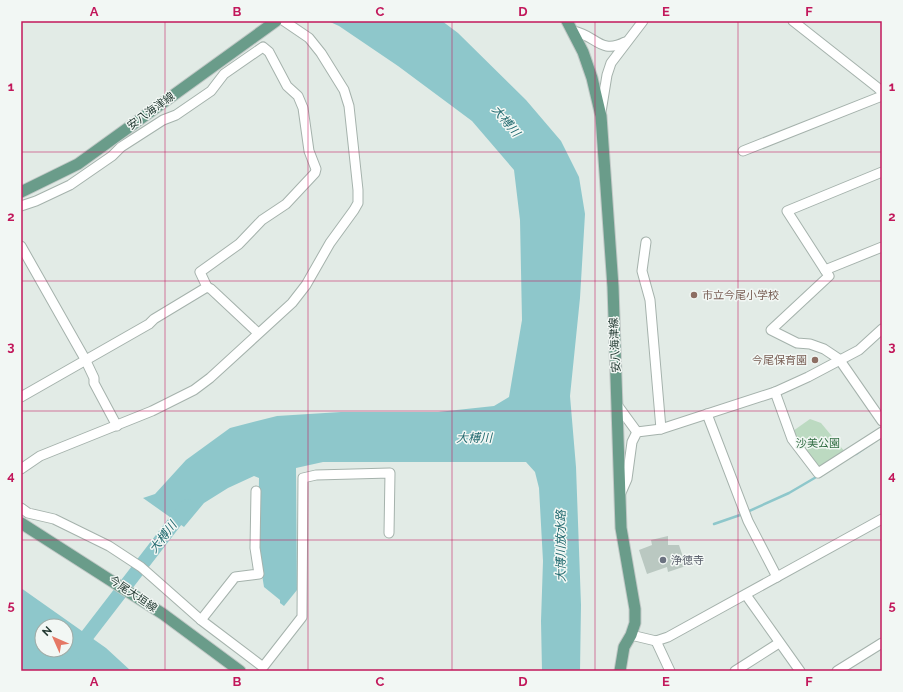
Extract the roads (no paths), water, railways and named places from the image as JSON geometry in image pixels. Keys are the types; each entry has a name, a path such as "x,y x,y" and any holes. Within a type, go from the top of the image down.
{"main road":[{"name":"安八海津線","path":"21,192 78,164 276,21"},
{"name":"安八海津線","path":"567,21 586,58 601,116 613,287 622,544 635,609 635,623 631,635 624,647 620,671"},
{"name":"今尾大垣線","path":"21,523 144,601 240,671"}],"street":[{"path":"21,469 40,456 152,411 194,390 210,378 292,303 306,286 330,243 358,203 349,106 344,90 321,53 308,38 284,21"},
{"path":"601,116 607,75 611,63 643,21"},
{"path":"793,21 882,92"},
{"path":"573,31 579,32 604,47 615,47 627,42"},
{"path":"21,206 36,201 70,185 112,156 121,147 163,120 176,115 211,91 224,74 263,47 269,52 287,86 298,96 303,108 309,151 316,169 315,173 286,204 262,220 239,244 200,272 207,287 258,333"},
{"path":"743,151 882,96"},
{"path":"882,172 787,210 829,276 771,330 797,343 810,344 824,349 839,359 882,421"},
{"path":"646,242 642,271 650,300 661,429"},
{"path":"21,246 86,359 94,378 94,383 117,426"},
{"path":"825,270 882,248"},
{"path":"21,397 149,324 154,319 207,287"},
{"path":"637,432 661,429 775,392 808,377 839,359 859,350 882,329"},
{"path":"775,392 792,439 818,473 882,432"},
{"path":"618,406 637,432"},
{"path":"707,414 748,521 777,577"},
{"path":"620,495 627,479 632,442 637,432"},
{"path":"21,508 28,513 54,518 109,546 141,567 201,620 263,667 302,617 302,478 316,475 390,472 389,533"},
{"path":"201,620 235,577 259,574 255,548 256,491"},
{"path":"631,635 656,641 668,637 882,519"},
{"path":"746,595 800,671"},
{"path":"656,641 670,671"},
{"path":"837,671 882,642"},
{"path":"735,671 779,643"}],"water":[{"name":"大博川放水路","path":"328,21 442,21 458,33 526,100 561,141 579,177 585,214 580,298 570,396 576,467 581,605 580,671 542,671 541,621 543,561 539,488 535,472 526,462 323,462 296,468 297,590 284,606 280,603 280,600 264,587 258,550 259,478 254,476 228,488 204,503 184,527 143,498 155,494 186,460 230,428 277,416 341,412 438,412 494,406 509,397 522,320 520,220 514,170 472,121 398,66 339,26"},
{"path":"21,588 64,618 34,618 34,658 74,658 74,625 106,648 131,671 21,671"}],"waterway":[{"path":"856,454 872,443"},
{"path":"747,512 789,493 818,476"},
{"name":"大榑川","path":"60,671 187,506"},
{"path":"714,524 743,514"}],"place":[{"name":"市立今尾小学校","path":"694,295"},
{"name":"今尾保育園","path":"815,360"},
{"name":"浄徳寺","path":"663,560"}],"park label":[{"name":"沙美公園","path":"818,443"}]}
